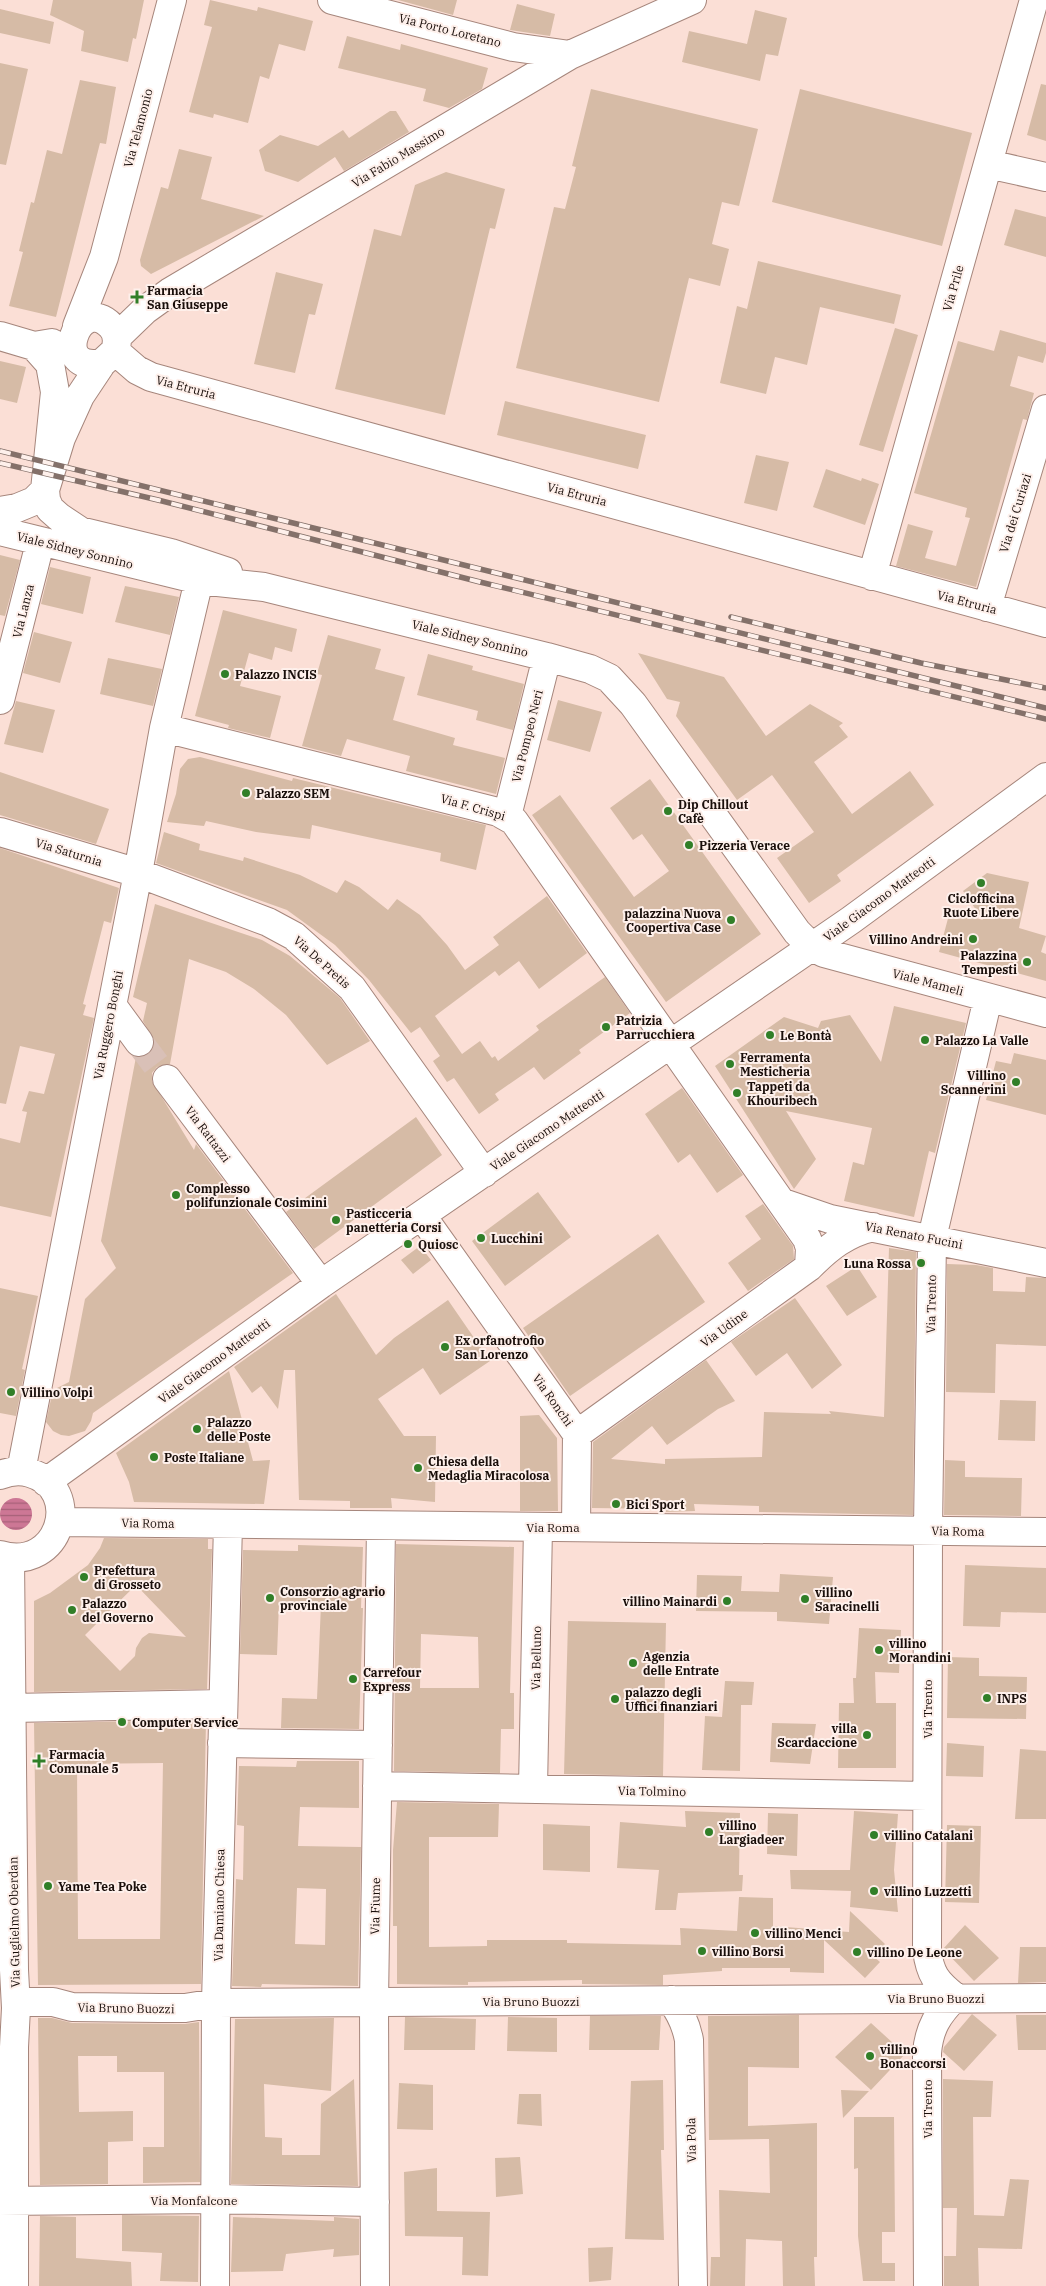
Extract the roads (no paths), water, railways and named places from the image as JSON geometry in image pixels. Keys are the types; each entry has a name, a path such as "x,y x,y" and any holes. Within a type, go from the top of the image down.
{"street":[{"name":"Via Telamonio","path":"74,333 104,257 172,0"},
{"name":"Via Porto Loretano","path":"332,0 513,47 570,55"},
{"name":"Via Fabio Massimo","path":"45,490 71,415 111,344 161,298 570,55 692,0"},
{"name":"Via Prile","path":"872,576 1034,0"},
{"path":"988,164 1046,178"},
{"name":"Via Telamonio","path":"104,257 105,309 111,344"},
{"path":"34,346 74,333 83,322 97,318 111,344 87,363 75,354 74,333"},
{"path":"0,336 34,346 50,364 55,392 45,490 50,510 68,525 80,531 196,560 264,587"},
{"name":"Via Etruria","path":"111,344 137,370 151,377 1046,623"},
{"name":"Via dei Curiazi","path":"987,607 1045,416"},
{"path":"0,511 17,508 34,501 45,490"},
{"name":"Viale Sidney Sonnino","path":"0,531 199,580 264,587 547,657 590,669 609,678 618,686 649,724 797,932 812,947"},
{"name":"Via Lanza","path":"0,700 38,551"},
{"name":"Via Ruggero Bonghi","path":"11,1473 112,1005 164,728 199,580"},
{"name":"Via Pompeo Neri","path":"507,816 547,657"},
{"name":"Via F. Crispi","path":"164,728 507,816 521,828 672,1045"},
{"name":"Viale Giacomo Matteotti","path":"46,1482 321,1284 672,1045 851,920 1046,777"},
{"name":"Via Saturnia","path":"0,832 138,873"},
{"name":"Via De Pretis","path":"138,873 268,922 294,936 320,958 352,988 484,1173"},
{"name":"Viale Mameli","path":"812,947 846,959 1046,1013"},
{"name":"Via Trento","path":"928,2286 928,2044 934,2021 955,1997 935,1978 929,1967 927,1950 928,1530 932,1238 988,998"},
{"path":"112,1005 139,1042"},
{"path":"672,1045 808,1239 810,1248 809,1267"},
{"name":"Via Rattazzi","path":"167,1079 321,1284"},
{"name":"Via Renato Fucini","path":"783,1203 811,1214 1046,1263"},
{"name":"Via Ronchi","path":"422,1216 577,1434 576,1527"},
{"name":"Via Udine","path":"577,1434 809,1267 842,1238 856,1230 873,1227"},
{"path":"5,1556 24,1558 37,1553 48,1546 56,1535 60,1522 60,1507 56,1493 46,1482 36,1475 11,1473"},
{"name":"Via Roma","path":"60,1522 1046,1532"},
{"name":"Via Damiano Chiesa","path":"215,2286 216,2003 228,1524"},
{"name":"Via Fiume","path":"375,2286 374,2002 381,1526"},
{"name":"Via Belluno","path":"533,1790 538,1527"},
{"name":"Via Guglielmo Oberdan","path":"5,1556 11,1708 14,1970 5,2002 14,2047 7,2201 14,2286"},
{"path":"11,1708 223,1704"},
{"path":"222,1743 378,1745"},
{"name":"Via Tolmino","path":"378,1786 927,1796"},
{"path":"116,2002 162,1996 201,1996 216,2003"},
{"name":"Via Bruno Buozzi","path":"5,2002 53,2002 72,2007 116,2002 184,2008 216,2003 955,1997 1046,1998"},
{"name":"Via Pola","path":"671,2000 686,2024 689,2040 693,2286"},
{"name":"Via Monfalcone","path":"7,2201 216,2199 375,2202"}],"tunnel":[{"path":"139,1042 167,1079"}],"railway":[{"path":"0,451 1046,708"},
{"path":"0,463 158,500 480,582 1046,719"},
{"path":"731,617 921,663 1046,688"}],"place":[{"name":"Farmacia San Giuseppe","path":"137,297"},
{"name":"Palazzo INCIS","path":"225,674"},
{"name":"Palazzo SEM","path":"246,793"},
{"name":"Dip Chillout Cafè","path":"668,811"},
{"name":"Pizzeria Verace","path":"689,845"},
{"name":"Ciclofficina Ruote Libere","path":"981,883"},
{"name":"palazzina Nuova Coopertiva Case","path":"731,920"},
{"name":"Villino Andreini","path":"973,939"},
{"name":"Palazzina Tempesti","path":"1027,962"},
{"name":"Patrizia Parrucchiera","path":"606,1027"},
{"name":"Le Bontà","path":"770,1035"},
{"name":"Palazzo La Valle","path":"925,1040"},
{"name":"Ferramenta Mesticheria","path":"730,1064"},
{"name":"Villino Scannerini","path":"1016,1082"},
{"name":"Tappeti da Khouribech","path":"737,1093"},
{"name":"Complesso polifunzionale Cosimini","path":"176,1195"},
{"name":"Pasticceria panetteria Corsi","path":"336,1220"},
{"name":"Lucchini","path":"481,1238"},
{"name":"Quiosc","path":"408,1244"},
{"name":"Luna Rossa","path":"921,1263"},
{"name":"Ex orfanotrofio San Lorenzo","path":"445,1347"},
{"name":"Villino Volpi","path":"11,1392"},
{"name":"Palazzo delle Poste","path":"197,1429"},
{"name":"Poste Italiane","path":"154,1457"},
{"name":"Chiesa della Medaglia Miracolosa","path":"418,1468"},
{"name":"Bici Sport","path":"616,1504"},
{"name":"Prefettura di Grosseto","path":"84,1577"},
{"name":"Consorzio agrario provinciale","path":"270,1598"},
{"name":"villino Saracinelli","path":"805,1599"},
{"name":"villino Mainardi","path":"727,1601"},
{"name":"Palazzo del Governo","path":"72,1610"},
{"name":"villino Morandini","path":"879,1650"},
{"name":"Agenzia delle Entrate","path":"633,1663"},
{"name":"Carrefour Express","path":"353,1679"},
{"name":"INPS","path":"987,1698"},
{"name":"palazzo degli Uffici finanziari","path":"615,1699"},
{"name":"Computer Service","path":"122,1722"},
{"name":"villa Scardaccione","path":"867,1735"},
{"name":"Farmacia Comunale 5","path":"39,1761"},
{"name":"villino Largiadeer","path":"709,1832"},
{"name":"villino Catalani","path":"874,1835"},
{"name":"Yame Tea Poke","path":"48,1886"},
{"name":"villino Luzzetti","path":"874,1891"},
{"name":"villino Menci","path":"755,1933"},
{"name":"villino Borsi","path":"702,1951"},
{"name":"villino De Leone","path":"857,1952"},
{"name":"villino Bonaccorsi","path":"870,2056"}]}
